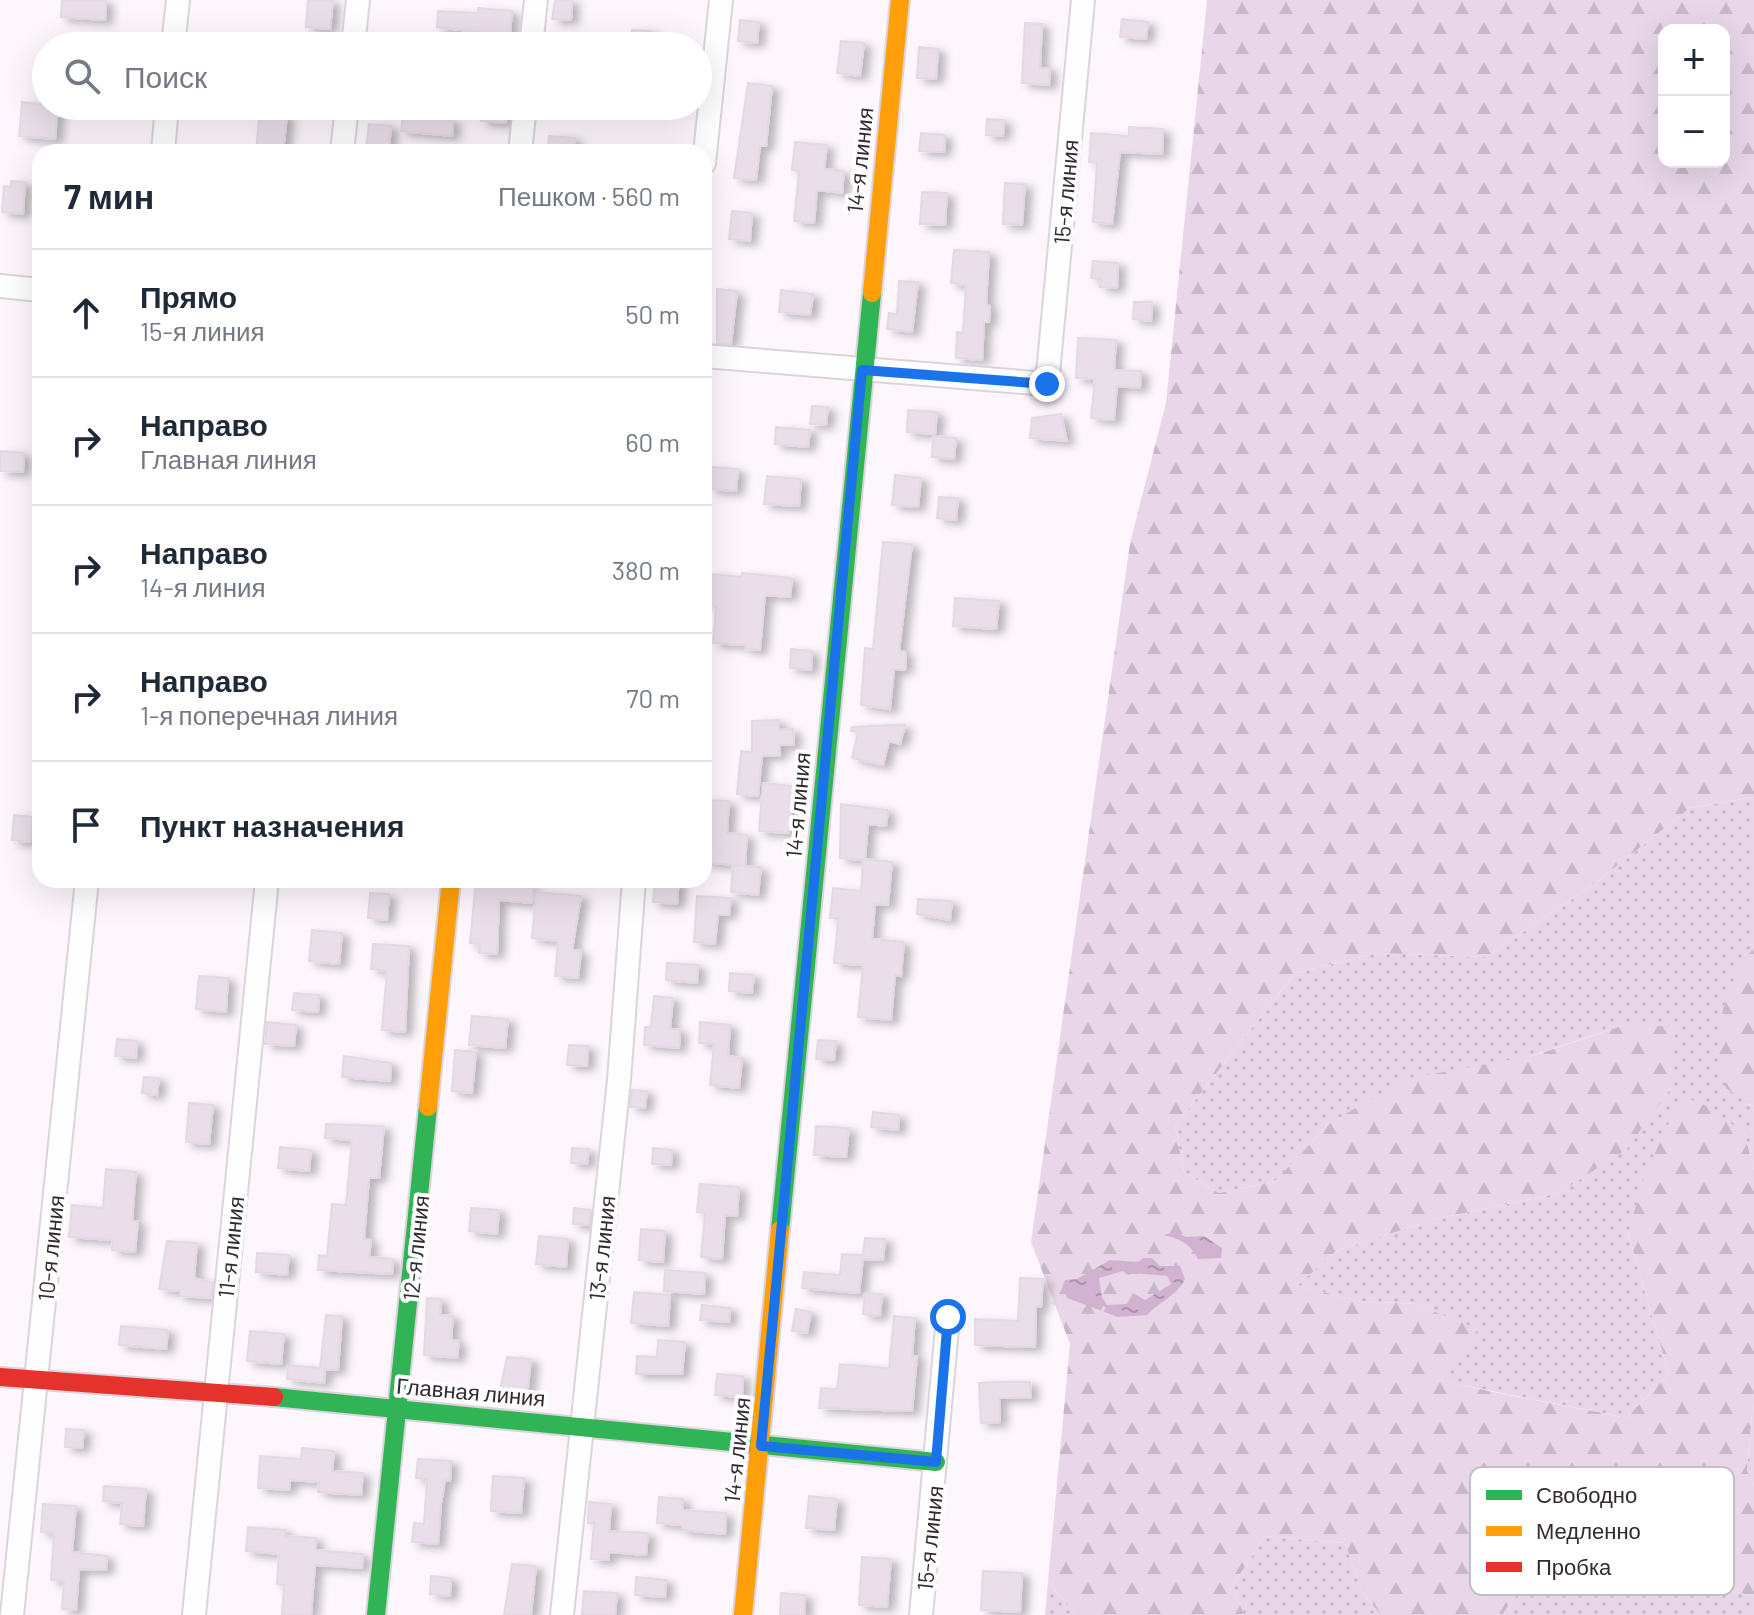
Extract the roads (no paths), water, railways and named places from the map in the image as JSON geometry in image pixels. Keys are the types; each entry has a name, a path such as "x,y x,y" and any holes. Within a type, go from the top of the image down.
{"street":[{"path":"175,32 178,0"},
{"path":"355,32 358,0"},
{"path":"533,32 536,0"},
{"path":"712,86 721,0"},
{"name":"14-я линия","path":"743,1615 900,0"},
{"name":"15-я линия","path":"862,370 1047,384 1083,0"},
{"path":"164,144 166,120"},
{"path":"343,144 345,120"},
{"path":"521,144 523,120"},
{"path":"706,144 708,120"},
{"path":"0,286 32,289"},
{"path":"712,357 862,370"},
{"name":"10-я линия","path":"12,1615 86,888"},
{"name":"11-я линия","path":"194,1615 266,888"},
{"name":"12-я линия","path":"376,1615 450,888"},
{"name":"13-я линия","path":"562,1615 619,1080 633,888"},
{"name":"15-я линия","path":"921,1615 948,1317"},
{"name":"Главная линия","path":"0,1377 216,1391 936,1462"}],"water":[{"path":"1176,1232 1186,1237 1204,1236 1222,1248 1221,1258 1198,1259 1184,1242 1163,1235"},
{"path":"1143,1258 1152,1258 1160,1266 1180,1266 1185,1279 1178,1290 1147,1315 1118,1317 1067,1298 1062,1287 1065,1280 1077,1279 1110,1260 1138,1262","holes":["1123,1271 1128,1275 1167,1276 1171,1284 1145,1300 1133,1293 1127,1304 1107,1305 1102,1297 1099,1278"]}]}
